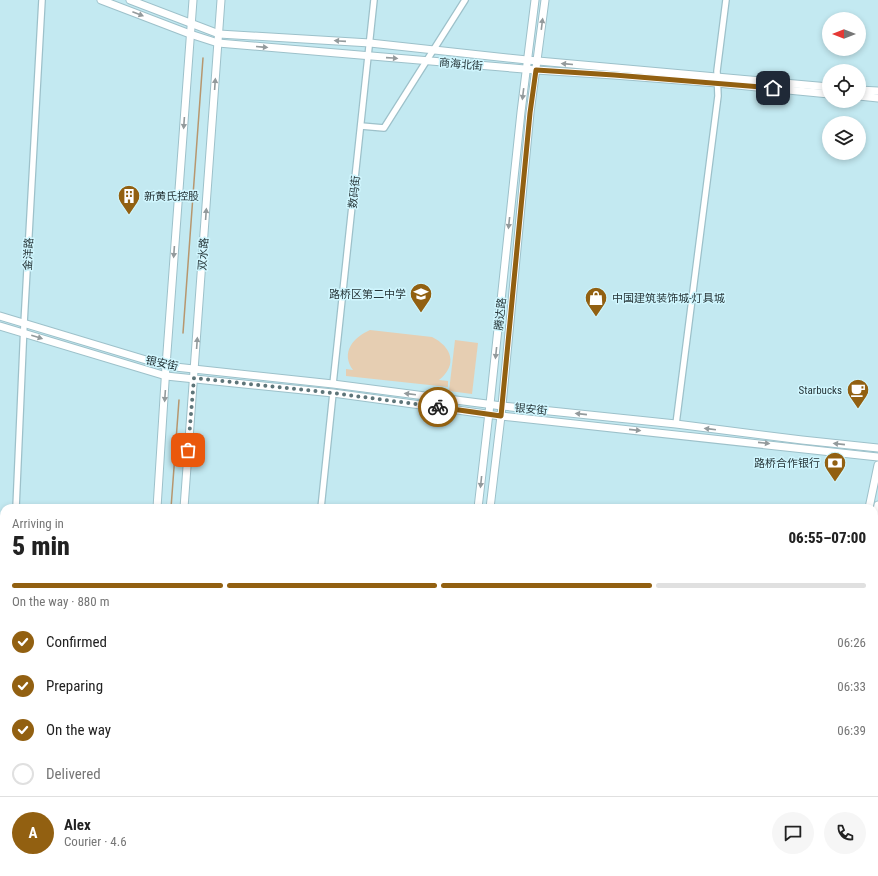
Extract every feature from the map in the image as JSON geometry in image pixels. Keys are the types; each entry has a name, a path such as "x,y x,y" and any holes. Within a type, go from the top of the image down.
{"main road":[{"name":"商海北街","path":"101,0 190,34 218,43 536,70 822,87"},
{"name":"商海北街","path":"130,0 219,34 370,43 433,51 717,80 822,93"},
{"path":"157,504 193,0"},
{"name":"双水路","path":"184,504 221,0"},
{"name":"腾达路","path":"478,504 527,60 535,0"},
{"name":"腾达路","path":"490,504 501,416 530,113 545,0"},
{"path":"866,90 878,91"},
{"path":"866,97 878,98"},
{"name":"银安街","path":"0,316 166,366 334,384 502,406 676,424 878,448"},
{"name":"银安街","path":"0,326 166,376 333,393 501,416 878,457"},
{"path":"870,504 878,465"}],"street":[{"name":"金洋路","path":"16,504 24,324 42,0"},
{"name":"数码街","path":"334,384 374,0"},
{"path":"361,126 384,128 465,0"},
{"path":"676,424 718,96 717,80 726,0"},
{"path":"321,504 333,393"}],"shaded area":[{"path":"370,330 432,337 439,341 448,351 450,357 449,368 439,380 448,381 448,387 346,376 346,369 353,370 349,363 348,351 354,341"},
{"path":"455,340 478,343 472,394 449,391"}],"waterway":[{"path":"183,333 203,58"},
{"path":"171,504 179,400"}],"way so far":[{"path":"188,450 194,378 333,393 438,407"}],"place":[{"name":"新黄氏控股","path":"129,216"},
{"name":"路桥区第二中学","path":"421,314"},
{"name":"中国建筑装饰城-灯具城","path":"596,318"},
{"name":"Starbucks","path":"858,410"},
{"name":"路桥合作银行","path":"835,482"}],"route":[{"path":"438,407 501,416 530,113 536,70 773,88"}]}
